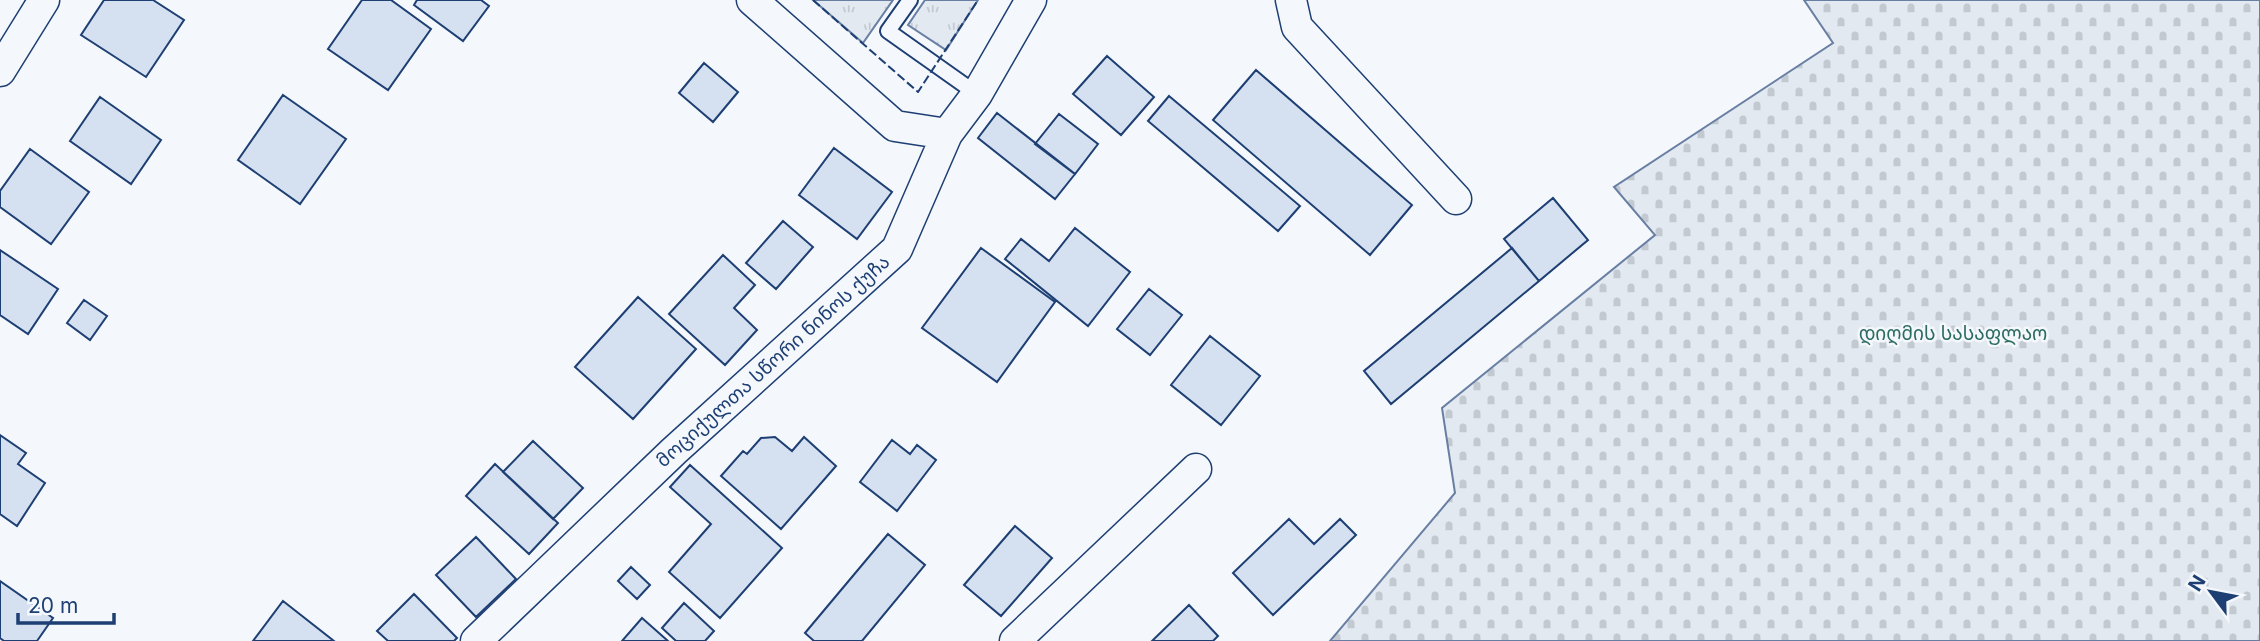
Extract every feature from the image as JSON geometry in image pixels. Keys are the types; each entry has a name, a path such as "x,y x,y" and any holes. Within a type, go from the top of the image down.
{"street":[{"path":"0,71 44,0"},
{"path":"752,0 895,126 947,134"},
{"name":"მოციქულთა სწორი ნინოს ქუჩა","path":"476,641 674,451 897,249 947,134 977,94 1031,0"},
{"path":"1291,0 1297,27 1456,199"},
{"path":"1014,641 1196,469"}],"lane":[{"path":"910,0 888,31 977,94"}],"green space":[{"path":"813,0 893,0 863,43"},
{"path":"925,0 978,0 946,50 908,25"},
{"name":"დიღმის სასაფლაო","path":"1804,0 2260,0 2260,641 1330,641 1455,493 1442,408 1655,235 1614,187 1833,43"}],"building":[{"path":"104,0 153,0 184,20 146,77 81,35"},
{"path":"362,0 391,0 431,29 388,90 328,49"},
{"path":"417,0 481,0 489,6 463,41 414,5"},
{"path":"1107,56 1154,97 1121,135 1073,94"},
{"path":"704,63 738,92 713,122 679,93"},
{"path":"1256,70 1412,205 1370,255 1213,120"},
{"path":"283,95 346,139 300,204 238,160"},
{"path":"1169,96 1300,206 1278,231 1148,121"},
{"path":"100,97 161,140 131,184 70,141"},
{"path":"997,113 1075,174 1055,199 978,138"},
{"path":"1059,114 1098,144 1075,174 1035,144"},
{"path":"834,148 892,192 857,239 799,195"},
{"path":"30,149 89,192 51,244 0,207 0,191"},
{"path":"1553,198 1588,240 1539,281 1504,239"},
{"path":"783,221 813,247 776,289 746,263"},
{"path":"1075,228 1130,272 1088,326 1005,259 1021,239 1049,261"},
{"path":"981,248 1055,302 997,382 922,328"},
{"path":"1512,248 1539,281 1391,404 1364,371"},
{"path":"0,250 58,289 28,334 0,315"},
{"path":"723,255 755,285 734,308 757,330 725,365 669,314"},
{"path":"1149,289 1182,315 1150,355 1117,329"},
{"path":"638,297 696,349 633,419 575,367"},
{"path":"84,300 107,316 90,340 67,323"},
{"path":"1210,336 1260,376 1221,425 1171,385"},
{"path":"0,435 26,453 18,464 45,483 17,526 0,514"},
{"path":"775,437 792,451 804,437 836,466 781,529 721,476 743,451 747,454 761,438"},
{"path":"892,440 910,454 917,445 936,460 897,511 860,482"},
{"path":"533,441 583,488 553,519 503,472"},
{"path":"495,464 558,523 529,554 466,496"},
{"path":"690,465 782,548 720,618 669,572 711,524 670,487"},
{"path":"1289,519 1314,544 1340,519 1356,535 1273,615 1233,573"},
{"path":"1015,526 1052,558 1001,616 964,585"},
{"path":"888,534 925,565 862,641 814,641 805,633"},
{"path":"476,537 516,579 476,617 436,575"},
{"path":"631,567 650,585 637,599 618,581"},
{"path":"0,581 53,618 37,641 4,641 0,638"},
{"path":"414,594 457,638 454,641 388,641 377,631"},
{"path":"283,601 334,641 253,641"},
{"path":"684,603 714,631 705,641 676,641 662,628"},
{"path":"1189,605 1218,636 1213,641 1152,641"},
{"path":"642,618 668,641 622,641"}],"fence":[{"path":"813,0 918,92 978,0"}]}
